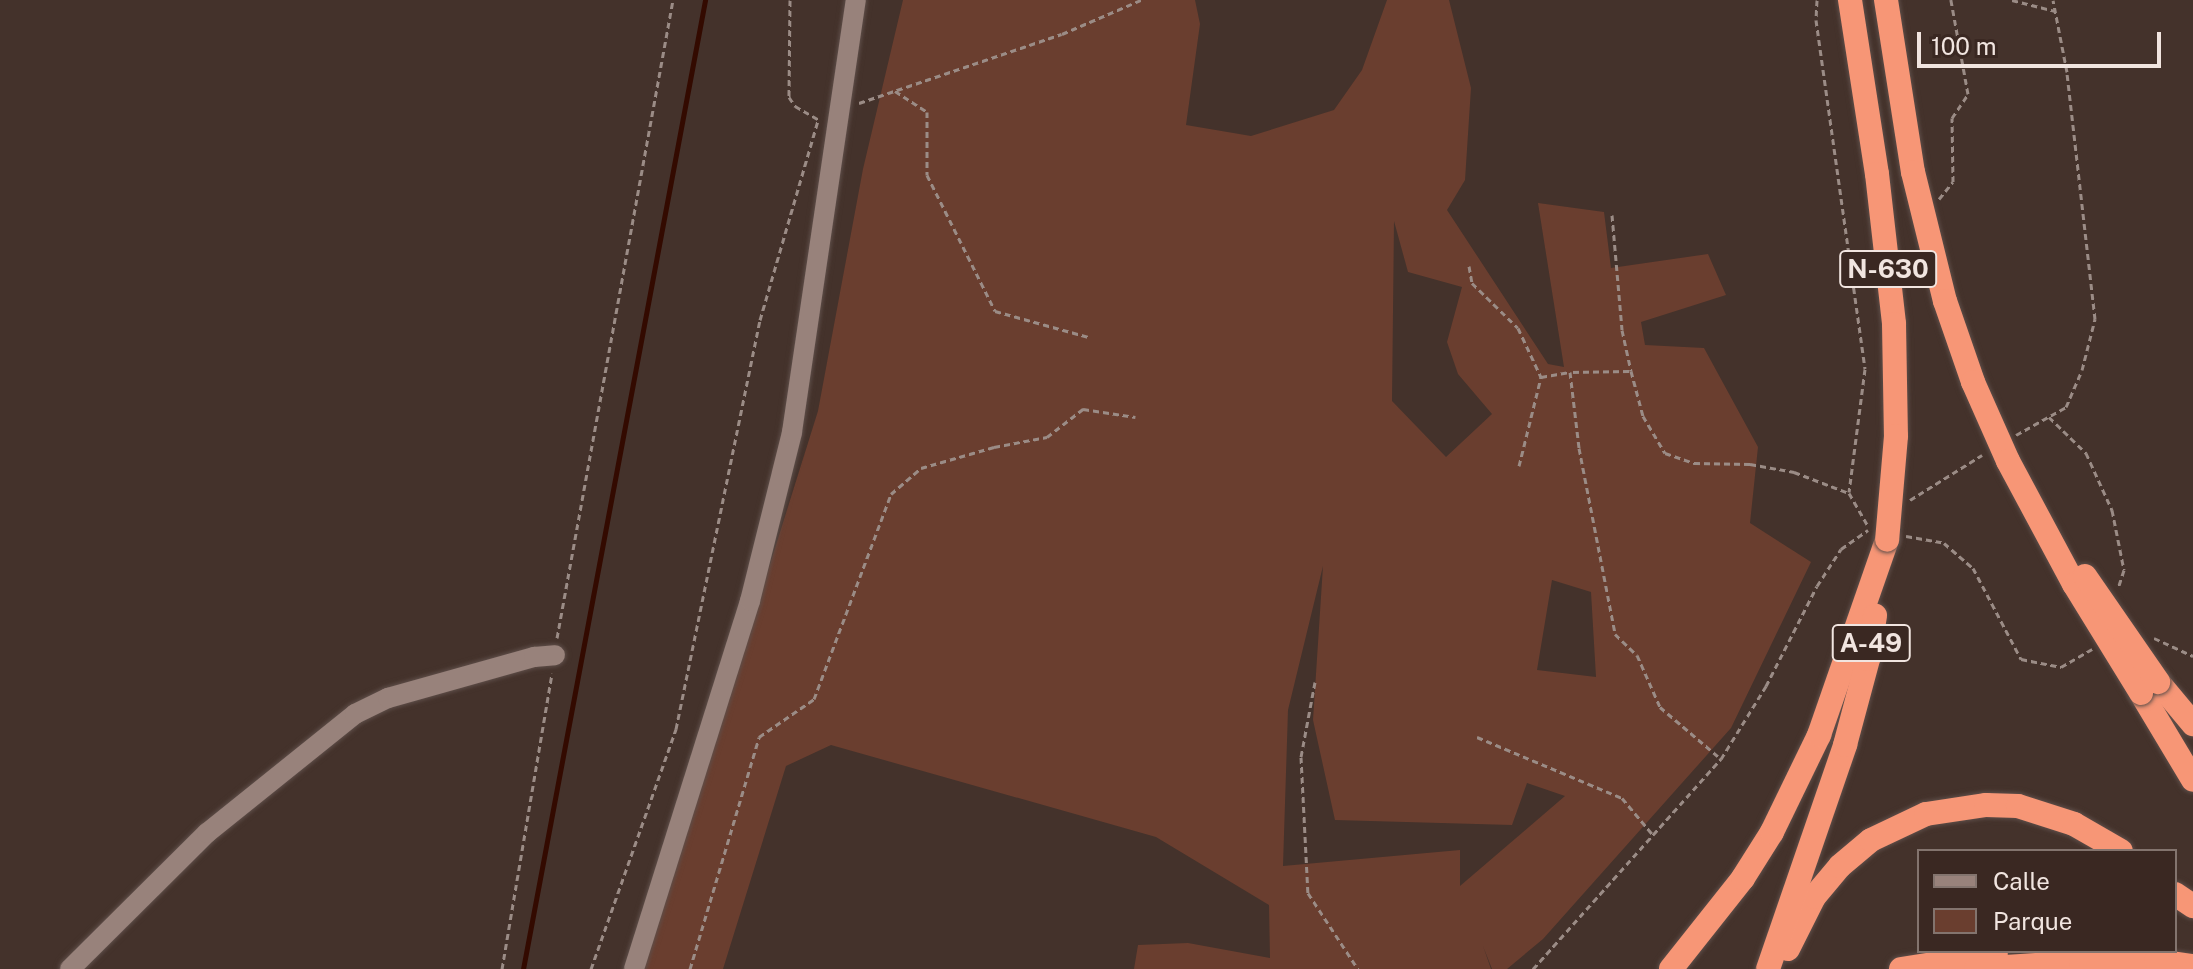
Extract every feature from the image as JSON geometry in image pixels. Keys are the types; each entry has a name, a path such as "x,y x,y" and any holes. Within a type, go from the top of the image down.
{"highway":[{"name":"N-630","path":"1850,0 1877,174 1894,324 1896,436 1890,535"},
{"name":"N-630","path":"1886,0 1913,172 1945,301 1991,425 2074,584 2150,688"},
{"path":"1671,969 1743,878 1772,832 1819,735 1890,535"},
{"name":"A-49","path":"1768,969 1845,745 1868,659 1890,535"},
{"path":"2150,688 2193,724"},
{"path":"2150,688 2193,780"},
{"path":"1780,969 1814,897 1840,866 1871,840 1926,814 1986,805 2018,806 2096,834 2118,849"},
{"path":"1756,969 1810,845"},
{"path":"1901,969 2009,953"},
{"path":"1976,969 2081,962 2156,961 2193,966"}],"street":[{"path":"634,969 750,601 792,432 832,117 856,0"},
{"path":"70,969 207,833 355,714 388,698 534,657 555,655"}],"path":[{"path":"502,969 673,0"},
{"path":"790,0 789,97 795,106 832,117 895,91 1062,34 1141,0"},
{"path":"1817,0 1816,20 1865,369 1849,493 1870,529 1944,543 1973,568 2021,659 2061,667 2094,648"},
{"path":"1933,206 1953,182 1952,118 1968,94 1951,0"},
{"path":"2012,0 2055,11"},
{"path":"895,91 927,112 927,175 995,311 1089,337"},
{"path":"591,969 676,729 760,320 832,117"},
{"path":"1612,215 1622,330 1631,371 1643,416 1665,453 1694,463 1750,464 1794,472 1849,493"},
{"path":"1469,266 1472,283 1518,328 1541,377 1519,466"},
{"path":"1854,282 1866,272"},
{"path":"1541,377 1570,372 1631,371"},
{"path":"1570,372 1579,448 1615,634 1637,655 1660,707 1721,759"},
{"path":"690,969 759,737 814,699 891,494 921,468 994,447 1047,437 1083,409 1135,417"},
{"path":"2049,417 2086,453 2112,510 2124,570 2115,594"},
{"path":"1315,682 1301,757 1308,893 1358,969"},
{"path":"1477,737 1622,798 1653,835"}],"green space":[{"path":"903,0 1195,0 1200,24 1186,125 1251,136 1334,110 1362,70 1387,0 1449,0 1471,88 1465,180 1447,210 1548,364 1564,367 1538,203 1604,212 1611,268 1708,254 1726,295 1641,322 1645,345 1704,348 1758,447 1750,523 1811,562 1731,728 1543,939 1507,969 1492,969 1483,946 1491,969 1134,969 1138,945 1188,943 1270,958 1269,905 1156,837 831,745 786,766 723,969 643,969 818,411 863,169","holes":["1394,221 1408,272 1462,287 1447,342 1458,374 1492,414 1446,457 1392,401","1323,566 1313,720 1335,820 1512,825 1527,783 1565,796 1460,886 1460,850 1283,866 1288,710","1552,580 1591,592 1596,677 1537,670"]}],"waterway":[{"path":"523,969 705,0"}]}
